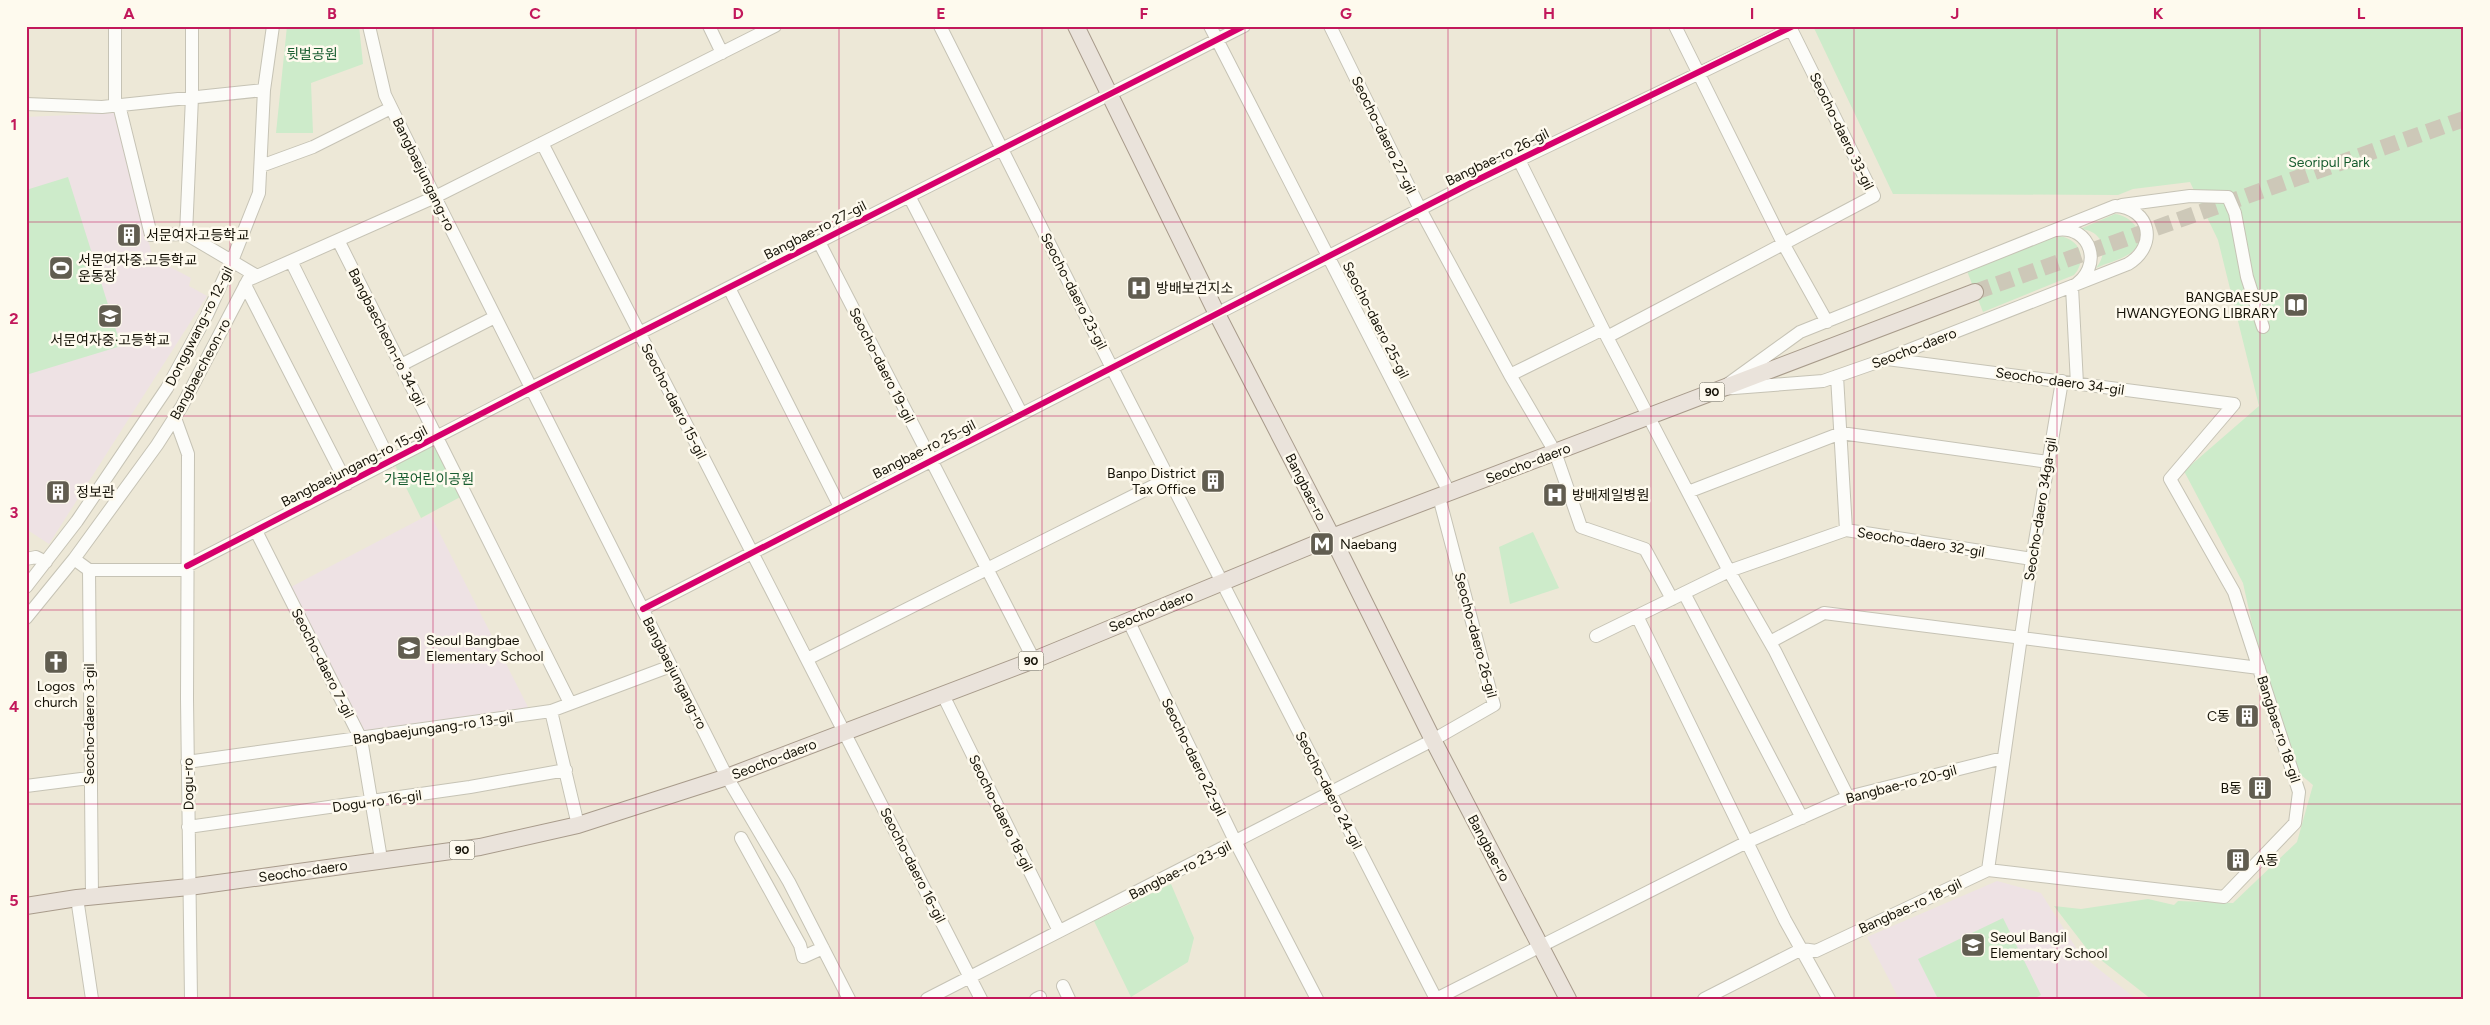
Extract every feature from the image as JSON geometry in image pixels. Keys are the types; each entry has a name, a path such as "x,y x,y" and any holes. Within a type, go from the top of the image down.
{"main road":[{"name":"Bangbae-ro","path":"1076,26 1217,314 1332,537 1432,740 1568,999"},
{"name":"Seocho-daero","path":"26,906 189,887 489,846 578,825 727,777 943,695 1034,660 1332,537 1975,292"}],"street":[{"path":"115,26 116,105 151,235 186,234 257,276"},
{"path":"186,234 192,97 192,26"},
{"name":"Donggwang-ro 12-gil","path":"26,587 78,521 167,388 207,315 232,261 259,193 264,90 273,26"},
{"name":"Bangbaejungang-ro","path":"369,26 385,95 435,197 727,777 789,882 849,999"},
{"path":"709,26 722,53"},
{"name":"Bangbaecheon-ro","path":"26,618 74,560 175,418 248,280 435,197 775,26"},
{"name":"Seocho-daero 23-gil","path":"940,26 1111,366 1223,582"},
{"name":"Seocho-daero 25-gil","path":"1210,26 1329,256 1444,495"},
{"name":"Bangbae-ro 27-gil","path":"531,388 1244,26"},
{"name":"Seocho-daero 27-gil","path":"1330,26 1420,209 1510,375 1556,452 1581,527 1645,549 1678,596"},
{"path":"1675,26 1784,245 1827,322"},
{"name":"Bangbae-ro 26-gil","path":"1217,314 1420,209 1792,28"},
{"name":"Seocho-daero 33-gil","path":"1784,245 1874,196 1792,28"},
{"path":"26,104 116,105 264,90"},
{"path":"261,166 313,147 392,108"},
{"name":"Seocho-daero 15-gil","path":"542,143 845,732"},
{"path":"1519,160 1605,333 1729,571 1770,642 1848,797"},
{"path":"910,196 1022,413"},
{"path":"2115,206 2190,196 2228,197 2235,213 2247,277 2263,327"},
{"name":"Seocho-daero","path":"2115,206 2124,207 2140,217 2147,234 2143,252 2128,264 1886,359 1822,381 1721,389 1800,332 2115,206"},
{"name":"Seocho-daero","path":"2050,232 2068,230 2077,234 2089,248 2091,267 2087,275 2072,287"},
{"name":"Bangbaecheon-ro 34-gil","path":"338,240 570,703"},
{"name":"Seocho-daero 19-gil","path":"819,242 1034,660"},
{"path":"1510,375 1605,333 1784,245"},
{"path":"291,261 390,461"},
{"path":"245,285 346,484"},
{"path":"2072,287 2077,384"},
{"path":"729,288 840,507"},
{"name":"Bangbae-ro 25-gil","path":"643,609 1111,366 1217,314"},
{"path":"401,366 495,317"},
{"name":"Seocho-daero 34-gil","path":"1886,359 2234,404"},
{"name":"Seocho-daero 32-gil","path":"1837,376 1846,530 2032,559"},
{"name":"Seocho-daero 34ga-gil","path":"1988,870 2020,637 2062,381"},
{"name":"Bangbaejungang-ro 15-gil","path":"187,568 531,388"},
{"name":"Bangbae-ro 18-gil","path":"1704,999 1802,949 1816,951 1988,870 2224,898 2295,823 2299,792 2286,760 2234,592 2170,479 2234,404"},
{"name":"Dogu-ro","path":"175,418 188,454 187,762 191,999"},
{"path":"1688,492 1840,433 2048,462"},
{"path":"807,659 1169,478"},
{"name":"Seocho-daero 26-gil","path":"1432,740 1494,705 1444,495"},
{"path":"1596,636 1729,571 1846,530"},
{"name":"Seocho-daero 7-gil","path":"256,531 361,739 382,860"},
{"path":"26,559 36,557 46,562"},
{"path":"74,560 89,570 187,568"},
{"name":"Seocho-daero 3-gil","path":"89,570 89,778 84,898 92,999"},
{"name":"Seocho-daero 24-gil","path":"1223,582 1436,999"},
{"path":"1678,596 1802,818"},
{"path":"1770,642 1824,613 2259,668"},
{"path":"1637,616 1785,920 1829,999"},
{"name":"Seocho-daero 22-gil","path":"1128,620 1235,841 1317,999"},
{"name":"Bangbaejungang-ro 13-gil","path":"187,762 551,711 671,666"},
{"name":"Seocho-daero 18-gil","path":"943,695 1059,931"},
{"path":"551,711 578,825"},
{"name":"Seocho-daero 16-gil","path":"845,732 981,999"},
{"name":"Bangbae-ro 23-gil","path":"927,999 1432,740"},
{"name":"Bangbae-ro 20-gil","path":"1436,999 1747,842 1848,797 2002,758"},
{"name":"Dogu-ro 16-gil","path":"188,828 371,802 566,770"},
{"path":"26,786 89,778"},
{"path":"741,838 800,945 803,956 823,948"},
{"path":"1063,986 1069,999"}],"shaded area":[{"name":"서문여자중·고등학교","path":"114,113 153,258 191,278 189,286 207,296 49,544 26,529 26,117"},
{"name":"Seoul Bangbae Elementary School","path":"430,514 529,709 364,734 289,588"},
{"name":"Seoul Bangil Elementary School","path":"1997,881 2041,893 2080,954 2136,999 1899,999 1867,937"}],"green space":[{"name":"뒷벌공원","path":"287,26 359,26 363,64 311,83 313,133 276,133"},
{"name":"Seoripul Park","path":"1813,26 2464,26 2464,999 2151,999 2087,949 2054,906 2081,909 2148,899 2174,905 2178,901 2233,903 2297,842 2313,785 2282,759 2243,583 2184,471 2259,406 2218,240 2190,182 2133,189 2118,195 1893,194"},
{"name":"서문여자중.고등학교 운동장","path":"68,177 121,346 26,375 26,190"},
{"path":"2115,214 2133,223 2139,233 2137,245 2133,251 2125,256 2096,268 2102,255 2102,243 2094,233 2080,229"},
{"path":"2058,236 2072,241 2080,250 2080,262 2074,275 1983,312 1967,271"},
{"name":"가꿀어린이공원","path":"437,441 464,495 421,518 394,463"},
{"path":"1533,532 1559,588 1510,604 1499,547"},
{"path":"1171,884 1194,938 1188,962 1131,997 1094,921"},
{"path":"2003,918 2041,995 2033,999 1938,999 1918,959"}],"tunnel":[{"path":"1975,292 2464,119"}],"cycle path":[{"path":"187,566 531,388 1244,26"},
{"path":"643,609 1471,183 1793,26"}],"place":[{"name":"서문여자고등학교","path":"129,235"},
{"name":"서문여자중.고등학교 운동장","path":"61,268"},
{"name":"방배보건지소","path":"1139,288"},
{"name":"BANGBAESUP HWANGYEONG LIBRARY","path":"2296,305"},
{"name":"서문여자중·고등학교","path":"110,316"},
{"name":"Banpo District Tax Office","path":"1213,481"},
{"name":"정보관","path":"58,492"},
{"name":"방배제일병원","path":"1555,495"},
{"name":"Naebang","path":"1322,544"},
{"name":"Seoul Bangbae Elementary School","path":"409,648"},
{"name":"Logos church","path":"56,662"},
{"name":"C동","path":"2247,716"},
{"name":"B동","path":"2260,788"},
{"name":"A동","path":"2238,860"},
{"name":"Seoul Bangil Elementary School","path":"1973,945"}]}
